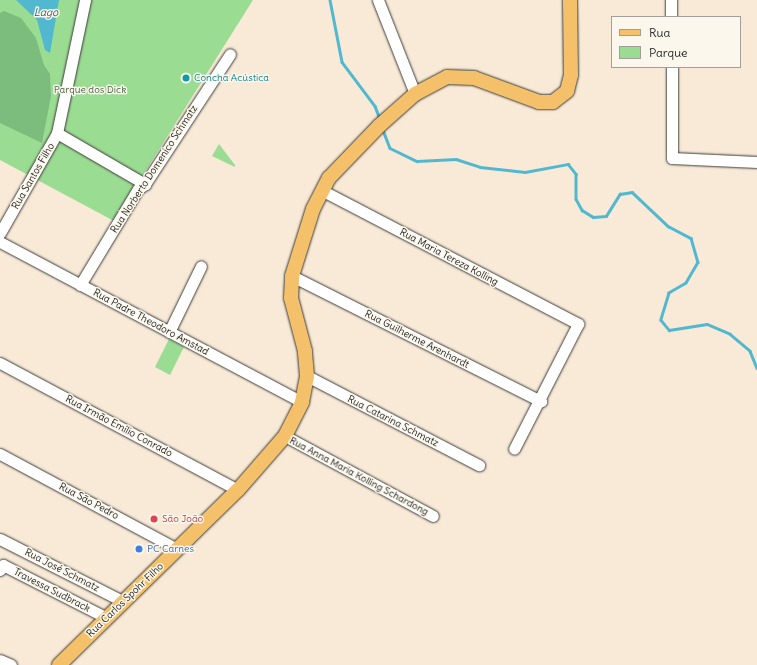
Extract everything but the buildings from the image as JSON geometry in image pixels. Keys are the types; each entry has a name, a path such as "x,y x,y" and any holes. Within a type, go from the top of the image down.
{"main road":[{"name":"Rua Carlos Spohr Filho","path":"59,665 238,490 285,436 302,402 307,376 305,350 291,298 292,276 321,190 351,151 415,94 437,81 460,76 539,102 553,102 567,91 571,75 570,0"}],"street":[{"name":"Rua Santos Filho","path":"0,233 57,133 85,0"},
{"path":"378,0 415,94"},
{"path":"672,0 672,16"},
{"name":"Rua Norberto Domenico Schmatz","path":"80,285 138,189 146,184 230,54"},
{"path":"672,68 672,158 757,162"},
{"path":"57,133 146,184"},
{"name":"Rua Maria Tereza Kolling","path":"321,190 578,324 541,401"},
{"name":"Rua Padre Theodoro Amstad","path":"0,242 302,402"},
{"path":"169,332 201,266"},
{"name":"Rua Guilherme Arenhardt","path":"292,276 541,401"},
{"name":"Rua Irmão Emílio Conrado","path":"0,363 238,490"},
{"name":"Rua Catarina Schmatz","path":"307,376 479,465"},
{"path":"514,449 541,401"},
{"name":"Rua Anna Maria Kolling Schardong","path":"285,436 434,516"},
{"name":"Rua São Pedro","path":"0,454 177,549"},
{"name":"Rua José Schmatz","path":"0,539 124,602"},
{"name":"Travessa Sudbrack","path":"0,570 2,565 107,618"},
{"path":"0,660 11,665"}],"green space":[{"name":"Parque dos Dick","path":"0,0 253,0 114,221 0,160"},
{"path":"4,11 21,18 36,38 44,65 50,74 51,96 42,143 0,123 0,13"},
{"path":"219,144 235,165 235,167 212,156"},
{"path":"169,339 184,347 170,375 155,367"}],"water":[{"name":"Lago","path":"16,0 59,0 50,53 45,50 37,20"}],"waterway":[{"path":"330,0 342,62 375,106 380,119"},
{"path":"383,130 390,148 417,161 456,159 480,167 525,172 568,164 576,174 576,199 582,210 593,217 606,216 620,194 632,192 668,226 691,238 698,262 686,283 669,293 661,320 669,330 707,324 730,334 750,351 757,368"}],"place":[{"name":"Concha Acústica","path":"186,78"},
{"name":"São João","path":"154,519"},
{"name":"PC Carnes","path":"139,549"}]}
